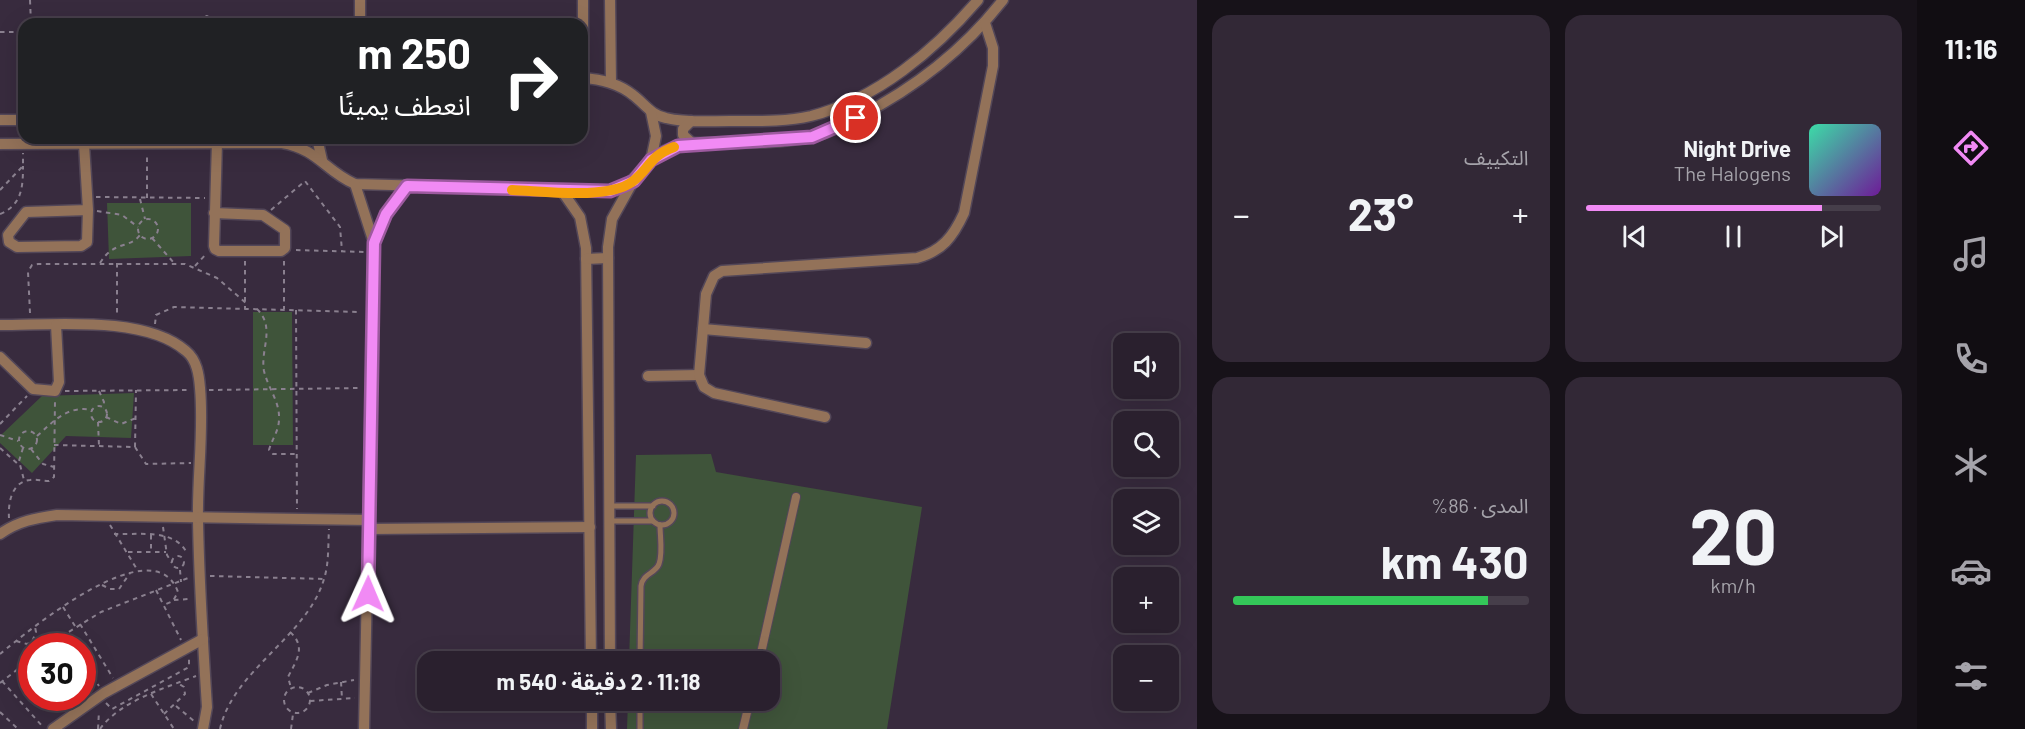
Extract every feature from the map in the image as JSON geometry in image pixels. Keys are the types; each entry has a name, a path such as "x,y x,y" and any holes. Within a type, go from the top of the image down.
{"street":[{"path":"360,0 360,18"},
{"path":"583,0 583,18"},
{"path":"610,0 611,82"},
{"path":"588,79 611,82 633,95 651,112 664,118 691,121 766,122 810,116 829,110 876,88 943,38 978,0"},
{"path":"610,651 608,258 612,219 621,199 651,160 664,151 692,143 789,140 812,137 835,129 913,86 940,66 985,23 1003,0"},
{"path":"825,417 714,393 704,387 699,375 709,284 722,270 917,258 933,254 945,245 964,213 993,66 993,48 985,23"},
{"path":"651,112 656,136 651,160"},
{"path":"0,120 18,120"},
{"path":"691,121 683,129 683,135 692,143"},
{"path":"0,144 84,144 88,210 88,239 85,245 17,247 9,242 8,235 26,212 88,210"},
{"path":"214,213 264,215 285,230 284,250 217,250 214,246 214,213 214,198 217,144"},
{"path":"289,144 309,150 345,180 355,184 610,191 634,181"},
{"path":"318,144 322,160"},
{"path":"355,184 374,248 364,729"},
{"path":"374,248 386,214 407,186"},
{"path":"562,191 580,217 584,232 586,259 591,651"},
{"path":"586,259 608,258"},
{"path":"0,325 117,327 153,333 170,339 189,353 195,362 200,390 196,572 201,601 207,707 200,727"},
{"path":"0,357 27,384 38,391 55,391 59,386 56,325"},
{"path":"703,329 866,343"},
{"path":"648,376 699,375"},
{"path":"761,651 796,497"},
{"path":"0,534 10,527 33,518 57,515 330,520 369,525 590,527"},
{"path":"53,729 104,693 203,639"},
{"path":"592,711 592,729"},
{"path":"610,711 611,729"},
{"path":"743,729 747,711"}],"lane":[{"path":"609,506 653,506 663,501 673,507 673,518 668,524 660,525 653,521 609,522"},
{"path":"653,506 650,514 653,521"},
{"path":"640,651 641,586 645,576 660,562 660,525"},
{"path":"640,711 640,729"}],"path":[{"path":"30,0 31,18"},
{"path":"0,33 18,32"},
{"path":"0,214 9,211 21,195 23,144"},
{"path":"147,144 147,198"},
{"path":"0,190 23,166"},
{"path":"264,215 305,181 340,227 342,251"},
{"path":"87,197 214,198"},
{"path":"140,198 145,219"},
{"path":"88,210 114,212 138,227 140,235 145,239 152,238 157,233 158,225 152,220 145,219"},
{"path":"138,227 145,219"},
{"path":"100,263 110,249 135,240 140,235"},
{"path":"152,238 174,262"},
{"path":"195,266 214,246"},
{"path":"284,309 284,250 342,251 374,248"},
{"path":"245,251 245,309"},
{"path":"30,325 28,272 32,265 174,262 195,266 228,285 246,303"},
{"path":"117,263 117,327"},
{"path":"153,333 156,315 168,309 284,309 373,313"},
{"path":"257,309 266,322 268,332 264,369 279,419 269,450 273,454 297,454"},
{"path":"296,310 297,520"},
{"path":"10,527 9,498 25,481 49,481 54,477 55,391 371,388"},
{"path":"136,390 135,447 146,464 200,463"},
{"path":"0,424 28,395 38,391"},
{"path":"99,391 103,396 106,417 121,424 136,418"},
{"path":"31,449 37,444 37,436 72,409 103,408"},
{"path":"93,410 91,416 98,422 99,446"},
{"path":"98,422 106,417"},
{"path":"18,441 26,431 37,436"},
{"path":"0,435 18,441 23,448 31,449 43,464 54,467"},
{"path":"54,445 135,447"},
{"path":"0,448 19,465 25,481"},
{"path":"19,465 23,448"},
{"path":"110,517 114,534 128,552 138,571"},
{"path":"162,518 166,552 174,568 180,569"},
{"path":"220,729 229,704 310,607 324,579 330,520"},
{"path":"114,534 164,535 181,543 190,560"},
{"path":"151,535 151,552"},
{"path":"128,552 166,552"},
{"path":"172,563 174,557 181,556 185,561 180,569 181,582"},
{"path":"0,654 63,607 102,585 130,573 161,572 178,592 173,601"},
{"path":"188,578 196,572"},
{"path":"65,633 126,601 181,582 196,572 324,579"},
{"path":"102,585 110,590 119,589 130,573"},
{"path":"99,729 98,706 104,703 112,709 189,667 185,649 156,590"},
{"path":"164,605 173,601 201,601"},
{"path":"63,607 75,626"},
{"path":"80,624 118,685"},
{"path":"16,641 27,644 32,642 36,632 35,627"},
{"path":"289,632 295,637 300,651 297,663 288,677 291,688"},
{"path":"18,669 1,682 45,729"},
{"path":"99,729 109,718 151,694 205,672"},
{"path":"96,682 104,693"},
{"path":"293,713 285,705 286,692 291,688 297,687 308,693 341,682 342,699"},
{"path":"164,714 176,706 185,690 177,684"},
{"path":"293,713 305,711 310,701 308,693"},
{"path":"151,694 174,729"},
{"path":"310,701 366,698"},
{"path":"176,706 200,727"},
{"path":"0,712 18,729"},
{"path":"291,729 293,713"}],"green space":[{"path":"107,203 191,203 191,256 109,259"},
{"path":"253,312 292,312 293,445 253,445"},
{"path":"134,393 131,438 66,436 32,473 0,443 0,436 42,396"},
{"path":"711,454 716,472 922,507 887,729 627,729 628,711 780,711 780,651 629,651 636,455"}],"slow traffic":[{"path":"512,190 610,191 634,181 651,160 674,147"}],"route":[{"path":"368,594 374,243 386,214 407,186 610,191 634,181 651,160 664,151 678,146 692,143 789,140 812,137 856,118"}]}
